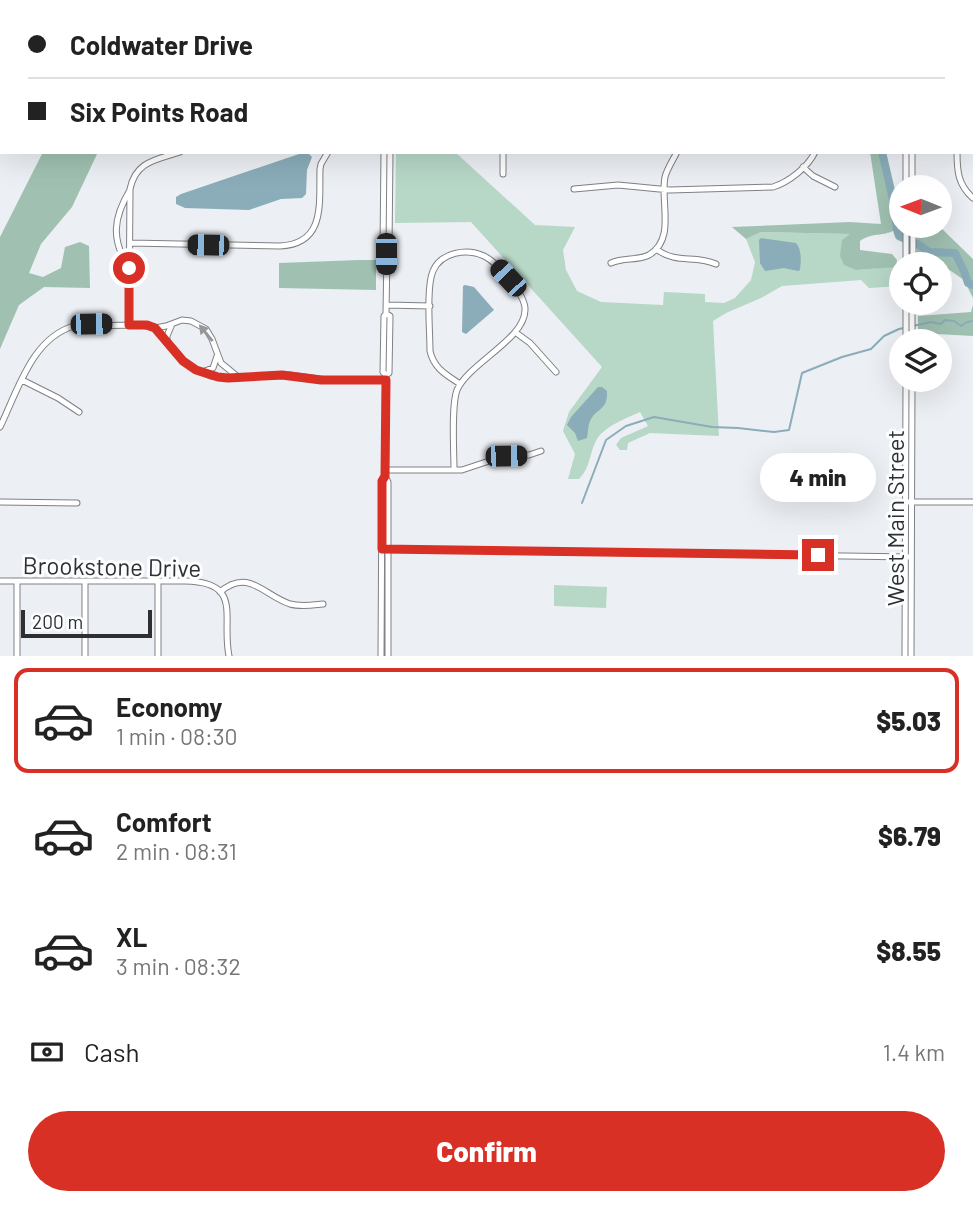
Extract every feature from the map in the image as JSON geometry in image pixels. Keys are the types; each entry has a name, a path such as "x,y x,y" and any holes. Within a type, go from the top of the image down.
{"street":[{"path":"129,268 121,256 117,240 117,217 135,174 143,166 175,154"},
{"path":"130,243 280,246 298,243 310,235 318,220 320,169 327,154"},
{"path":"384,154 383,249 387,251"},
{"path":"388,656 382,481 385,473 386,377 383,361 389,248 390,154"},
{"path":"503,154 503,174"},
{"path":"611,263 623,258 651,254 661,241 664,232 666,175 676,154"},
{"path":"574,189 618,185 665,190 773,187 780,185 803,167 814,154"},
{"path":"906,154 906,175"},
{"path":"912,154 912,175"},
{"path":"957,154 959,178 973,198"},
{"path":"803,167 813,177 835,187"},
{"path":"129,325 130,190"},
{"path":"656,249 673,258 702,259 716,264"},
{"path":"454,470 454,401 460,384 515,332 524,319 525,311 518,289 491,260 480,254 457,253 445,257 432,275 430,351 439,369 460,384"},
{"path":"386,305 430,306"},
{"path":"908,315 909,319"},
{"path":"908,329 910,315"},
{"path":"155,328 187,320 201,325 209,334 217,356 225,368 238,377"},
{"path":"0,427 3,413 38,349 65,328 82,324 147,325 155,328 183,361 202,372 218,377 282,375 321,380 386,377"},
{"path":"167,343 172,324"},
{"path":"515,332 530,343 556,372"},
{"path":"202,372 213,368 217,356"},
{"path":"22,380 79,412"},
{"name":"West Main Street","path":"906,392 911,656"},
{"name":"West Main Street","path":"908,502 912,392"},
{"path":"385,473 467,469 502,457 529,455 541,451"},
{"path":"0,502 77,503"},
{"path":"908,502 973,502"},
{"path":"385,549 908,557"},
{"path":"381,656 385,549"},
{"name":"West Main Street","path":"905,656 908,557"},
{"name":"Brookstone Drive","path":"0,581 203,582 220,592"},
{"path":"17,581 17,656"},
{"path":"158,581 158,656"},
{"path":"85,582 85,656"},
{"path":"229,656 227,608 220,592 233,584 247,582 259,586 293,605 323,604"}],"green space":[{"path":"42,154 97,154 72,207 41,244 29,273 43,277 61,268 65,247 80,242 89,246 90,288 44,287 19,305 0,349 0,237"},
{"path":"396,154 457,154 535,225 575,227 563,250 566,270 577,291 601,302 663,305 664,292 705,294 705,302 724,303 735,298 751,280 755,262 746,239 761,232 852,234 856,270 889,267 889,287 869,288 861,280 782,286 726,313 713,321 719,436 650,433 628,443 627,450 620,450 616,445 621,438 648,426 640,412 605,430 594,444 583,474 579,479 568,479 575,454 563,431 569,412 602,367 471,222 395,223"},
{"path":"870,154 885,154 890,175 889,232 860,241 860,250 889,254 889,268 856,270 844,265 840,256 842,240 850,234 761,232 746,239 732,227 850,222 881,224"},
{"path":"917,238 951,238 973,259 973,298 964,280 952,272 952,252 917,252"},
{"path":"376,260 376,290 279,288 279,263"},
{"path":"973,305 973,336 952,335 952,329 918,329 918,316 971,312"},
{"path":"554,585 607,587 606,608 554,606"}],"water":[{"path":"299,154 309,154 312,157 307,170 306,194 302,198 281,199 249,210 185,208 176,204 176,197"},
{"path":"761,238 796,243 800,252 800,270 784,268 765,271 760,263"},
{"path":"465,285 474,287 494,310 466,334 462,332"},
{"path":"598,387 607,391 606,402 592,417 587,438 578,441 567,425"}],"waterway":[{"path":"882,154 899,236 929,252 955,253 968,283 973,285"},
{"path":"582,503 606,440 626,426 654,417 712,427 774,432 789,430 802,373 871,349 884,336 899,329 931,322 941,324 945,320 954,321 961,326 973,321"}],"route":[{"path":"129,268 129,325 155,328 178,357 196,370 211,376 228,378 290,375 321,380 386,380 382,549 818,555"}]}
